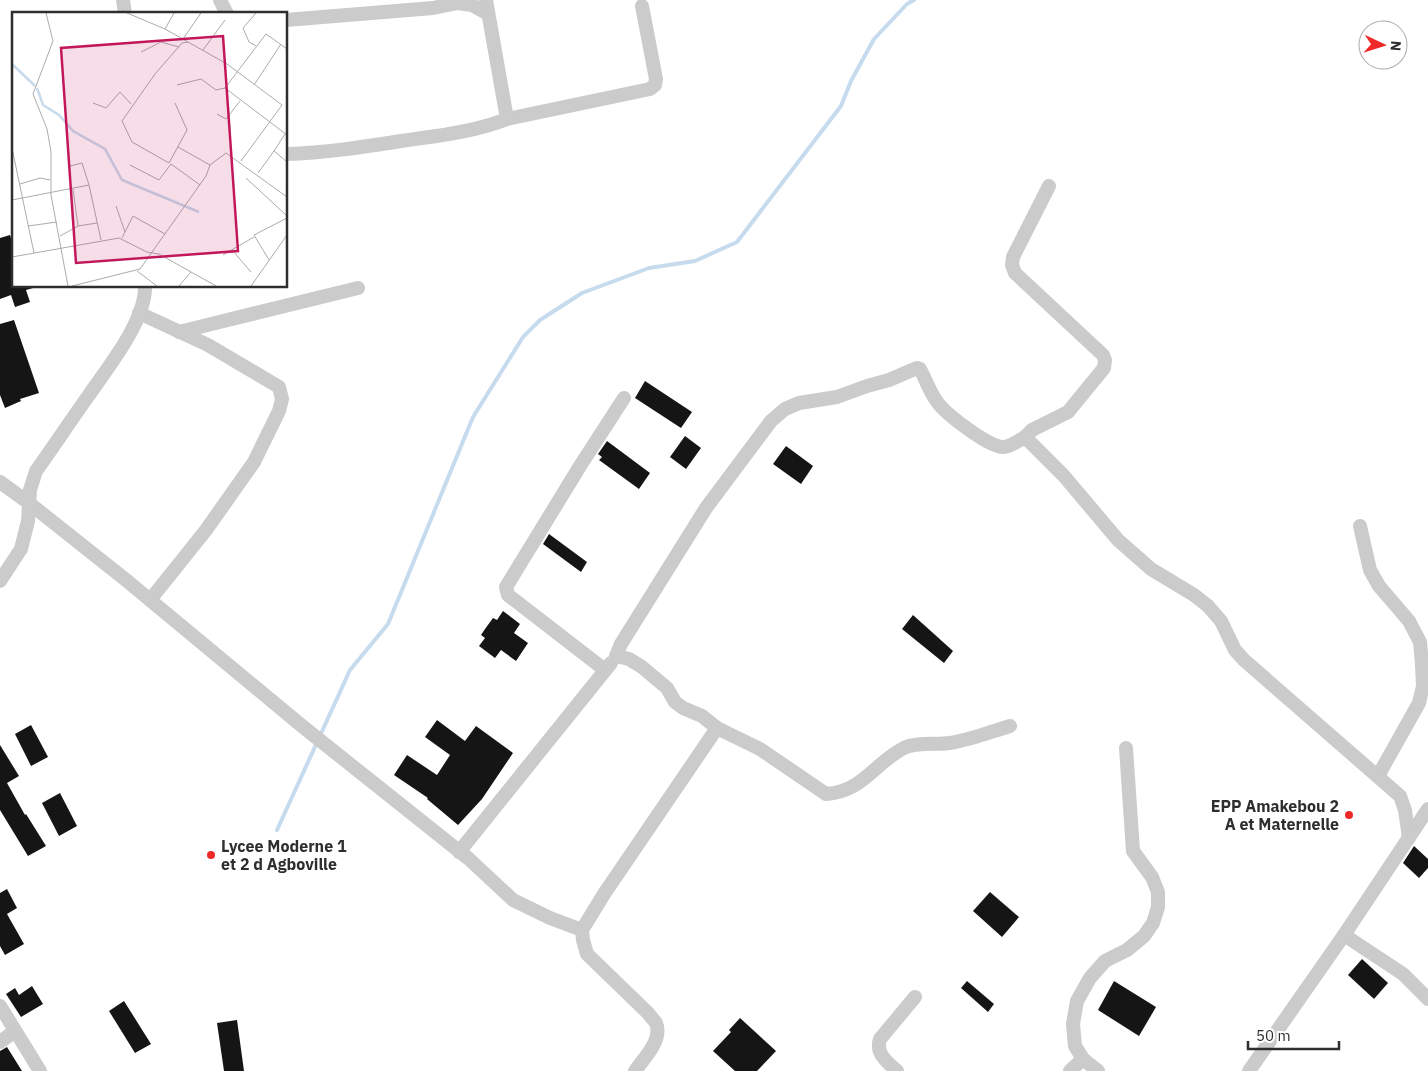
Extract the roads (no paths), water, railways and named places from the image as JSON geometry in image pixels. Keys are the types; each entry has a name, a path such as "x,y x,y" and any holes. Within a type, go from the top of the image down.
{"street":[{"path":"220,0 226,12"},
{"path":"288,20 433,8 458,3 487,7 507,119"},
{"path":"288,154 330,151 446,134 491,125 507,119 650,89 655,85 656,79 642,6"},
{"path":"459,852 616,656 621,644 706,508 771,420 785,409 799,403 837,397 889,380 917,368 920,369 938,403 982,439 998,447 1013,444 1032,430 1068,412 1104,368 1105,360 1103,355 1015,273 1012,265 1013,257 1049,186"},
{"path":"0,581 21,550 28,521 30,490 36,471 125,343 139,314 145,296 145,288"},
{"path":"179,332 358,288"},
{"path":"139,314 208,345 280,387 282,398 279,411 254,462 206,530 150,600"},
{"path":"605,670 508,595 506,587 624,398"},
{"path":"1025,437 1064,476 1118,540 1151,569 1194,595 1208,606 1221,621 1235,650 1244,660 1400,796 1404,802 1408,838"},
{"path":"0,482 150,600 302,726 459,852 513,900 550,918 582,930"},
{"path":"1360,526 1370,570 1379,586 1409,621 1420,642 1424,686 1419,703 1378,776"},
{"path":"616,656 642,667 666,688 675,702 683,708 702,716 717,728 760,749 826,794 838,793 858,784 906,747 951,744 1010,726"},
{"path":"635,1071 656,1040 656,1023 587,954 582,930 604,894 717,728"},
{"path":"1098,1071 1083,1059 1075,1046 1074,1024 1077,1001 1090,978 1105,962 1127,950 1144,936 1153,923 1158,907 1158,892 1155,884 1133,851 1126,748"},
{"path":"1249,1071 1428,810"},
{"path":"1344,935 1403,974 1428,999"},
{"path":"897,1071 883,1058 878,1044 880,1038 916,996"},
{"path":"0,1006 40,1071"},
{"path":"0,1042 14,1031"},
{"path":"1070,1071 1083,1059"}],"waterway":[{"path":"277,830 350,670 388,624 473,417 523,337 540,320 582,293 649,268 695,261 737,242 841,106 851,81 874,39 907,4 914,0"}],"place":[{"name":"EPP Amakebou 2 A et Maternelle","path":"1349,815"},
{"name":"Lycee Moderne 1 et 2 d Agboville","path":"211,855"}]}
